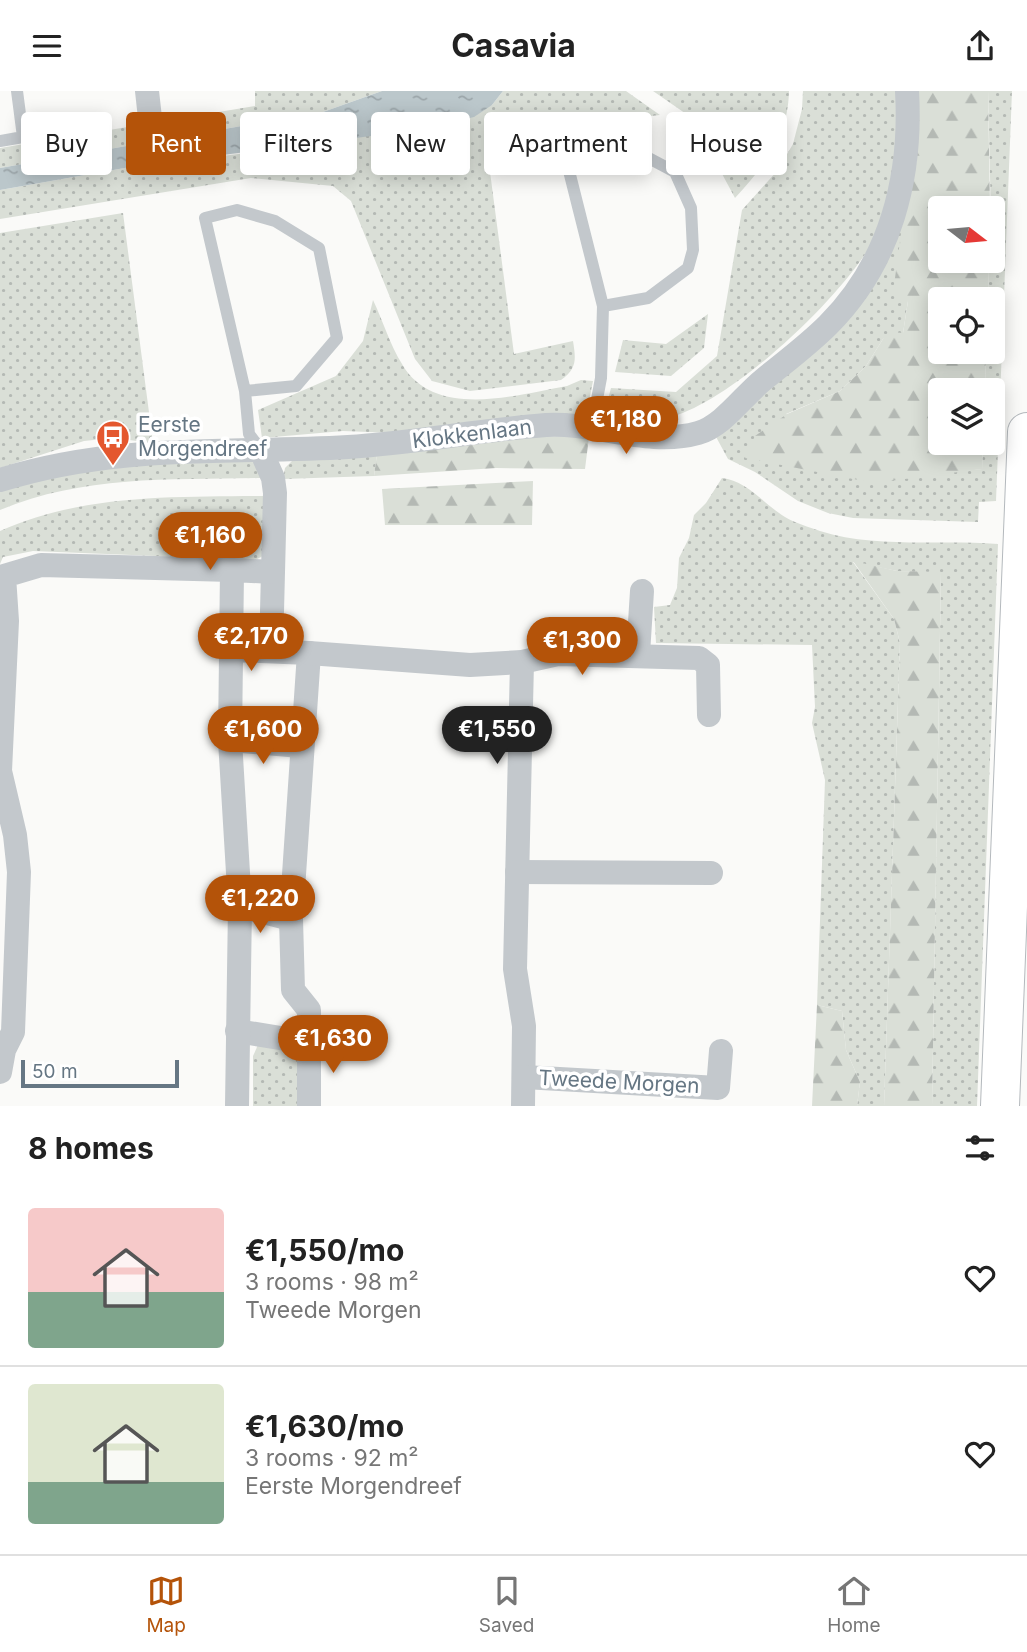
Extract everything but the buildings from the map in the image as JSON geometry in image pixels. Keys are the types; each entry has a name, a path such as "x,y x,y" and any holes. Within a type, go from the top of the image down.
{"highway":[{"path":"1000,1106 1027,432"}],"street":[{"path":"147,91 149,112"},
{"name":"Klokkenlaan","path":"0,480 69,461 134,452 261,451 380,445 546,425 593,426 666,436 695,434 708,429 829,324 861,285 875,261 897,210 909,129 907,91"},
{"path":"261,451 274,485 271,651"},
{"path":"1,1058 13,1032 19,872 7,835 0,771 4,576 41,565 272,572"},
{"path":"232,570 230,740 240,906 237,1106"},
{"path":"638,654 642,591"},
{"path":"232,650 470,665 523,662 558,654 638,654 699,658 708,665 709,715"},
{"path":"309,653 300,746 291,919 293,990 309,1010 309,1106"},
{"name":"Tweede Morgen","path":"523,662 515,969 524,1026 523,1106"},
{"path":"230,740 300,746"},
{"path":"517,872 711,873"},
{"path":"240,906 291,919"},
{"path":"237,1031 311,1042"},
{"name":"Tweede Morgen","path":"524,1077 718,1088 721,1051"}],"lane":[{"path":"0,141 23,137 17,91"},
{"path":"593,426 601,378 603,306 561,139 599,160 640,154 675,172 691,208 693,250 688,268 648,297 603,306"},
{"path":"245,391 296,386 337,338 319,248 275,221 237,210 205,218 245,391 249,434 261,451"}],"green space":[{"path":"255,91 382,91 323,112 240,112 240,126 226,129 226,112 219,112 255,106"},
{"path":"503,91 626,91 660,115 652,116 652,112 484,112 484,175 490,175 514,354 573,341 574,363 570,372 561,380 470,391 432,381 415,359 351,201 333,186 251,178 0,219 0,190 85,175 112,175 112,170 126,168 126,175 226,175 226,156 240,154 240,175 357,175 357,137 371,133 371,175 470,175 470,112 462,112 492,105"},
{"path":"653,91 789,91 787,112 683,112"},
{"path":"803,91 898,91 893,180 885,215 864,256 816,313 755,368 723,391 693,408 667,418 644,419 605,411 611,388 676,392 717,356 742,210 773,175 787,175 787,154 793,144 802,109"},
{"path":"917,91 988,91 990,196 928,196 928,273 989,273 988,287 928,287 928,364 986,364 985,378 928,378 928,455 983,455 982,469 874,483 745,458 755,436 787,414 840,391 866,366 883,339 891,332 903,333 908,301 893,293 902,226 917,159"},
{"path":"988,91 1012,91 1005,270 1005,196 990,196"},
{"path":"126,127 126,146 112,149 112,130"},
{"path":"21,145 21,164 0,168 0,148"},
{"path":"723,175 755,175 735,198"},
{"path":"123,213 153,443 113,438 84,441 0,468 0,233"},
{"path":"902,226 908,301 903,333 883,339 866,366 840,391 786,414 937,473 982,469 983,455 998,455 996,501 979,502 978,522 853,518 828,513 798,501 755,472 728,459 715,435"},
{"path":"989,273 1005,273 1004,287 988,287"},
{"path":"373,300 402,364 416,381 434,392 455,398 501,398 567,386 581,380 593,381 588,406 575,415 394,433 343,431 262,438 258,410 336,376 363,341"},
{"path":"708,314 704,348 671,376 615,372 623,340 666,344"},
{"path":"986,364 1001,364 1001,378 985,378"},
{"path":"536,436 589,437 585,469 496,468 374,476 377,454"},
{"path":"377,454 374,476 283,479 285,468 293,460"},
{"path":"251,461 257,465 262,478 162,480 97,485 32,499 0,510 0,488 125,463"},
{"path":"722,478 739,483 789,519 842,537 886,542 998,544 977,1106 932,1106 941,573 897,571 853,562 894,619 900,643 884,1106 857,1106 860,1082 846,1050 842,1011 817,1005 825,780 812,723 815,707 812,645 656,643 654,607 670,605 677,588 679,558 689,538 694,515 706,503"},
{"path":"533,481 532,525 385,525 382,489"},
{"path":"263,496 263,556 255,560 33,551 3,557 0,564 0,531 63,510 129,500"},
{"path":"853,561 897,571 941,572 932,1106 884,1106 900,643 894,619"},
{"path":"817,1005 842,1011 846,1050 860,1082 857,1106 812,1106"},
{"path":"258,1045 298,1046 303,1106 253,1106 253,1056"}],"water":[{"path":"382,91 503,91 492,105 470,118 470,112 371,112 371,136 357,138 357,112 323,112"},
{"path":"240,126 240,153 226,155 226,129"},
{"path":"126,146 126,168 112,170 112,149"},
{"path":"21,164 21,175 85,175 0,190 0,168"}],"place":[{"name":"Eerste Morgendreef","path":"113,467"}]}
